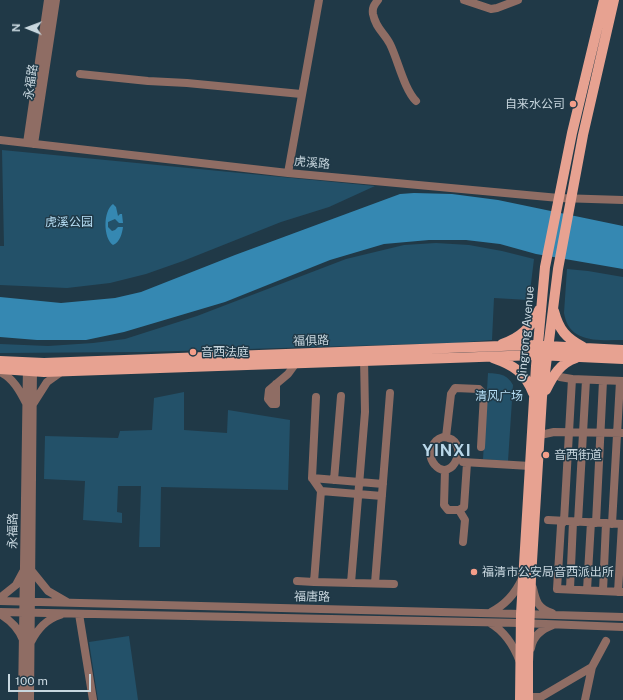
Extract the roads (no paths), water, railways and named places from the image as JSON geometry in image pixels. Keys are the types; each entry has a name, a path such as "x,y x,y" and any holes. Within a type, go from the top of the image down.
{"main road":[{"name":"Qingrong Avenue","path":"527,577 540,435 537,350 545,267 577,112 604,0"},
{"name":"Qingrong Avenue","path":"520,700 524,662 530,466 538,397 549,350 558,269 570,199 584,127 614,0"},
{"path":"541,305 530,326 521,336 490,352 524,375 538,397 564,364 584,352 566,336 556,319 553,306"},
{"name":"福俱路","path":"0,371 52,363 364,356 537,350 584,352 623,350"},
{"name":"福俱路","path":"584,352 623,359"},
{"name":"福俱路","path":"0,361 61,372 296,363 364,356"},
{"name":"Qingrong Avenue","path":"524,662 529,700"}],"street":[{"name":"永福路","path":"31,143 48,0"},
{"name":"永福路","path":"31,143 56,0"},
{"path":"288,173 319,0"},
{"path":"378,0 373,7 373,13 377,26 389,42 404,80 416,101"},
{"path":"464,0 491,8 497,8 518,0"},
{"path":"80,74 301,94"},
{"name":"虎溪路","path":"0,140 558,202 570,199 623,200"},
{"path":"351,583 357,494 365,412 364,356"},
{"path":"276,384 288,374 296,363"},
{"name":"永福路","path":"30,367 27,602 27,642 30,700"},
{"path":"0,371 15,385 29,405 47,382 61,372"},
{"path":"556,374 560,377 572,380 621,381 620,433 609,523 603,591"},
{"path":"548,520 564,521 576,522 622,524 621,592 557,589 561,525 564,521 572,380"},
{"path":"570,589 586,380"},
{"path":"587,590 601,432 603,381"},
{"path":"446,437 450,394 455,388 479,389 484,394 481,447"},
{"path":"376,583 390,393"},
{"path":"334,480 340,396"},
{"path":"314,582 321,491 312,478 316,397"},
{"path":"540,435 554,432 620,433"},
{"path":"446,437 452,439 456,444 458,449 456,462 452,467 445,470 435,465 431,458 431,450 438,438 446,437"},
{"path":"456,462 530,466"},
{"path":"445,470 444,505 448,510 459,510 464,507 467,462"},
{"path":"312,478 383,484"},
{"path":"321,491 382,496"},
{"path":"459,510 465,520 463,542"},
{"path":"0,598 16,585 28,570 48,590 69,603"},
{"path":"489,613 510,598 527,577 538,604 544,610 557,615"},
{"path":"297,581 394,584"},
{"name":"福唐路","path":"0,601 489,613 556,624 623,627"},
{"path":"0,613 16,627 27,642 49,620 56,616 68,614"},
{"name":"福唐路","path":"0,613 489,622 557,615 623,618"},
{"path":"79,614 93,700"},
{"path":"489,622 502,632 524,662"},
{"path":"524,662 532,642 536,637 546,628 556,624"},
{"path":"585,700 592,667 606,641"},
{"name":"永福路","path":"22,700 27,642"},
{"path":"529,700 532,697 542,697 592,667"}],"place":[{"name":"自来水公司","path":"573,104"},
{"name":"音西法庭","path":"193,352"},
{"name":"音西街道","path":"546,455"},
{"name":"福清市公安局音西派出所","path":"474,572"}],"district":[{"name":"YINXI","path":"447,451"}],"park label":[{"name":"虎溪公园","path":"69,222"},
{"name":"清风广场","path":"499,396"}]}
